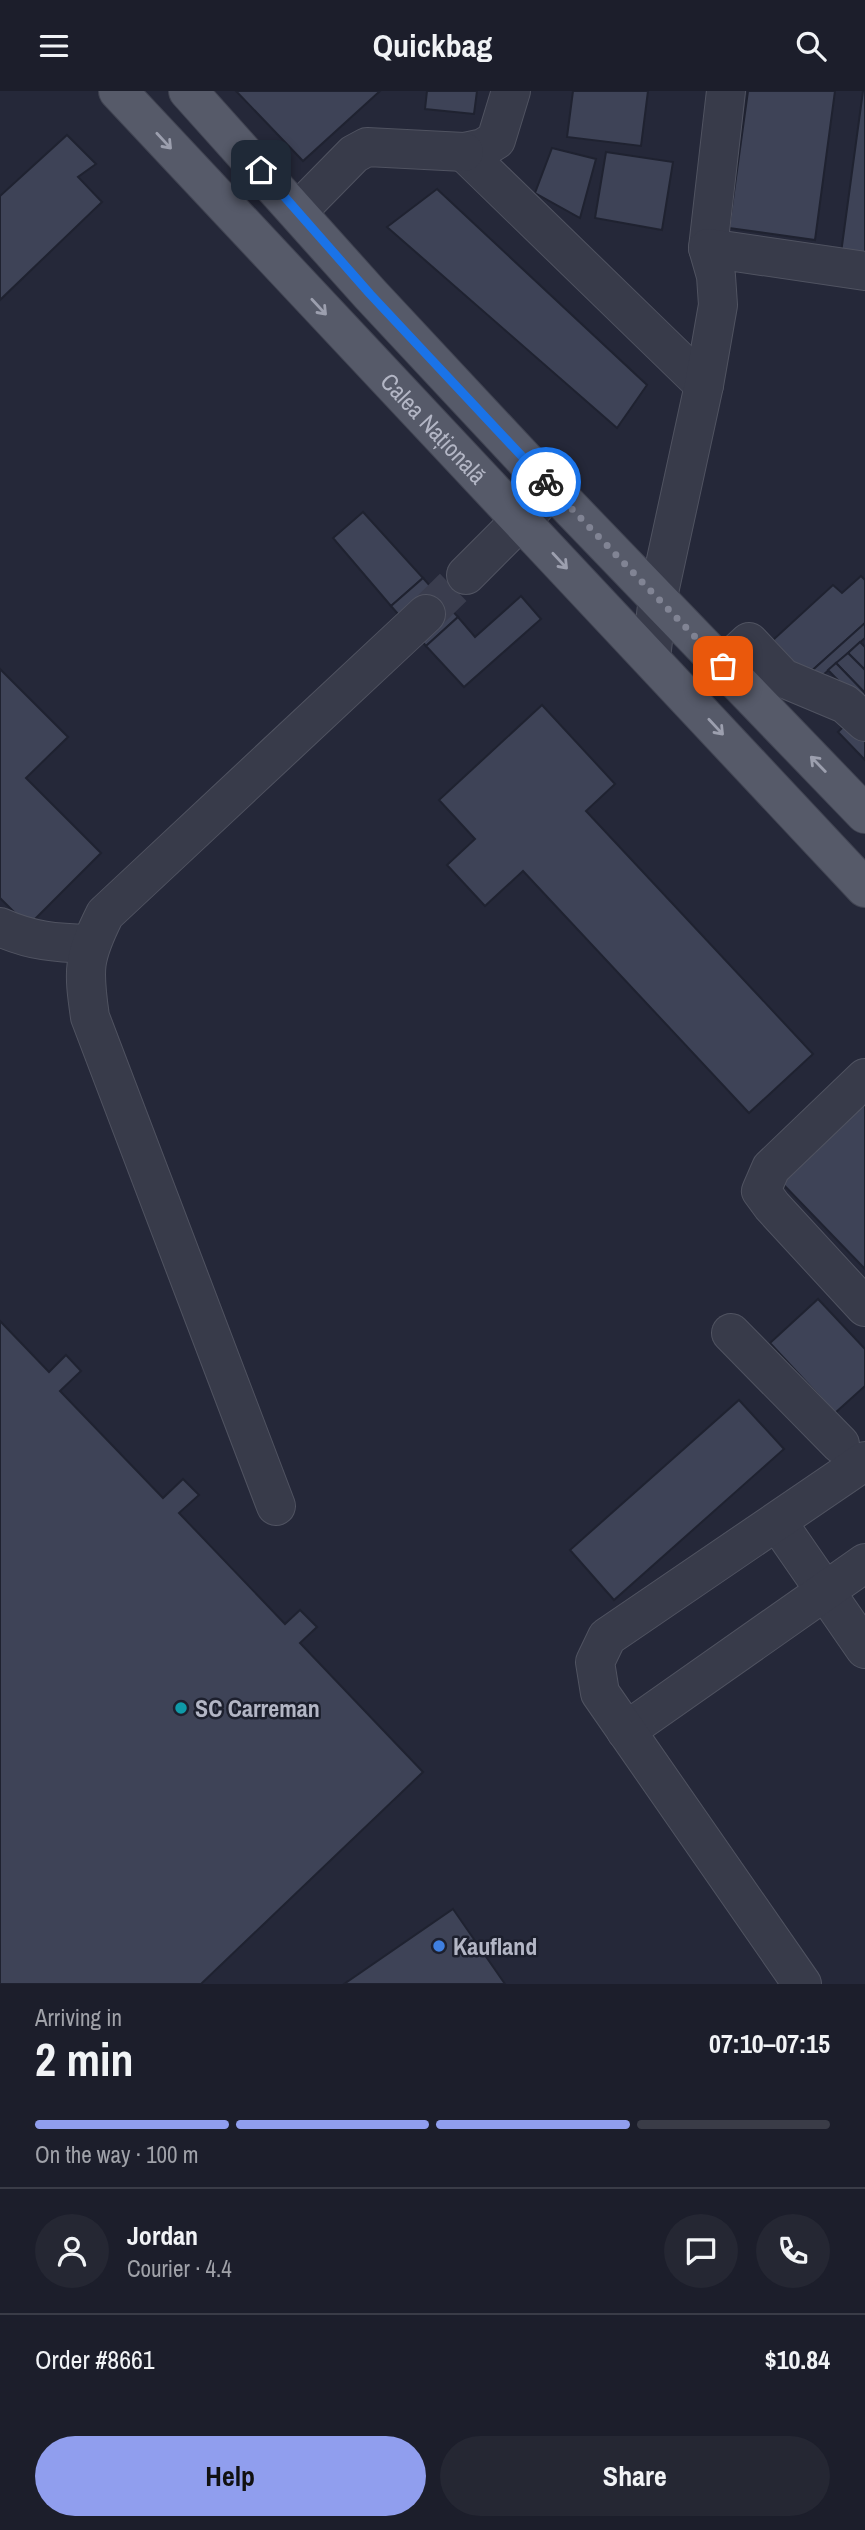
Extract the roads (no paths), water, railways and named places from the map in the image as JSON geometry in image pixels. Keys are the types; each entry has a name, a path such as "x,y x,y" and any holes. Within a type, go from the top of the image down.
{"main road":[{"name":"Calea Națională","path":"118,91 865,888"},
{"name":"Calea Națională","path":"188,91 370,294 552,489 865,814"}],"street":[{"path":"298,211 354,153 367,147 464,152 483,148 496,140 511,91"},
{"path":"651,658 658,597 704,386 718,305 716,276 708,248 726,91"},
{"path":"464,152 704,386"},
{"path":"708,248 865,271"},
{"path":"466,575 552,489"},
{"path":"276,1506 90,1017 84,974 90,944 105,914 426,614"},
{"path":"723,666 749,642 783,678 845,704 865,722"},
{"path":"0,927 17,935 50,943 90,944"},
{"path":"865,1078 771,1168 761,1191 865,1307"},
{"path":"731,1333 857,1443 782,1506 607,1637 595,1662 600,1693 802,1984"},
{"path":"782,1506 825,1592 865,1649"},
{"path":"626,1731 865,1563"}],"tunnel":[{"path":"426,614 466,575"}],"place":[{"name":"SC Carreman","path":"181,1708"},
{"name":"Kaufland","path":"439,1946"}]}
